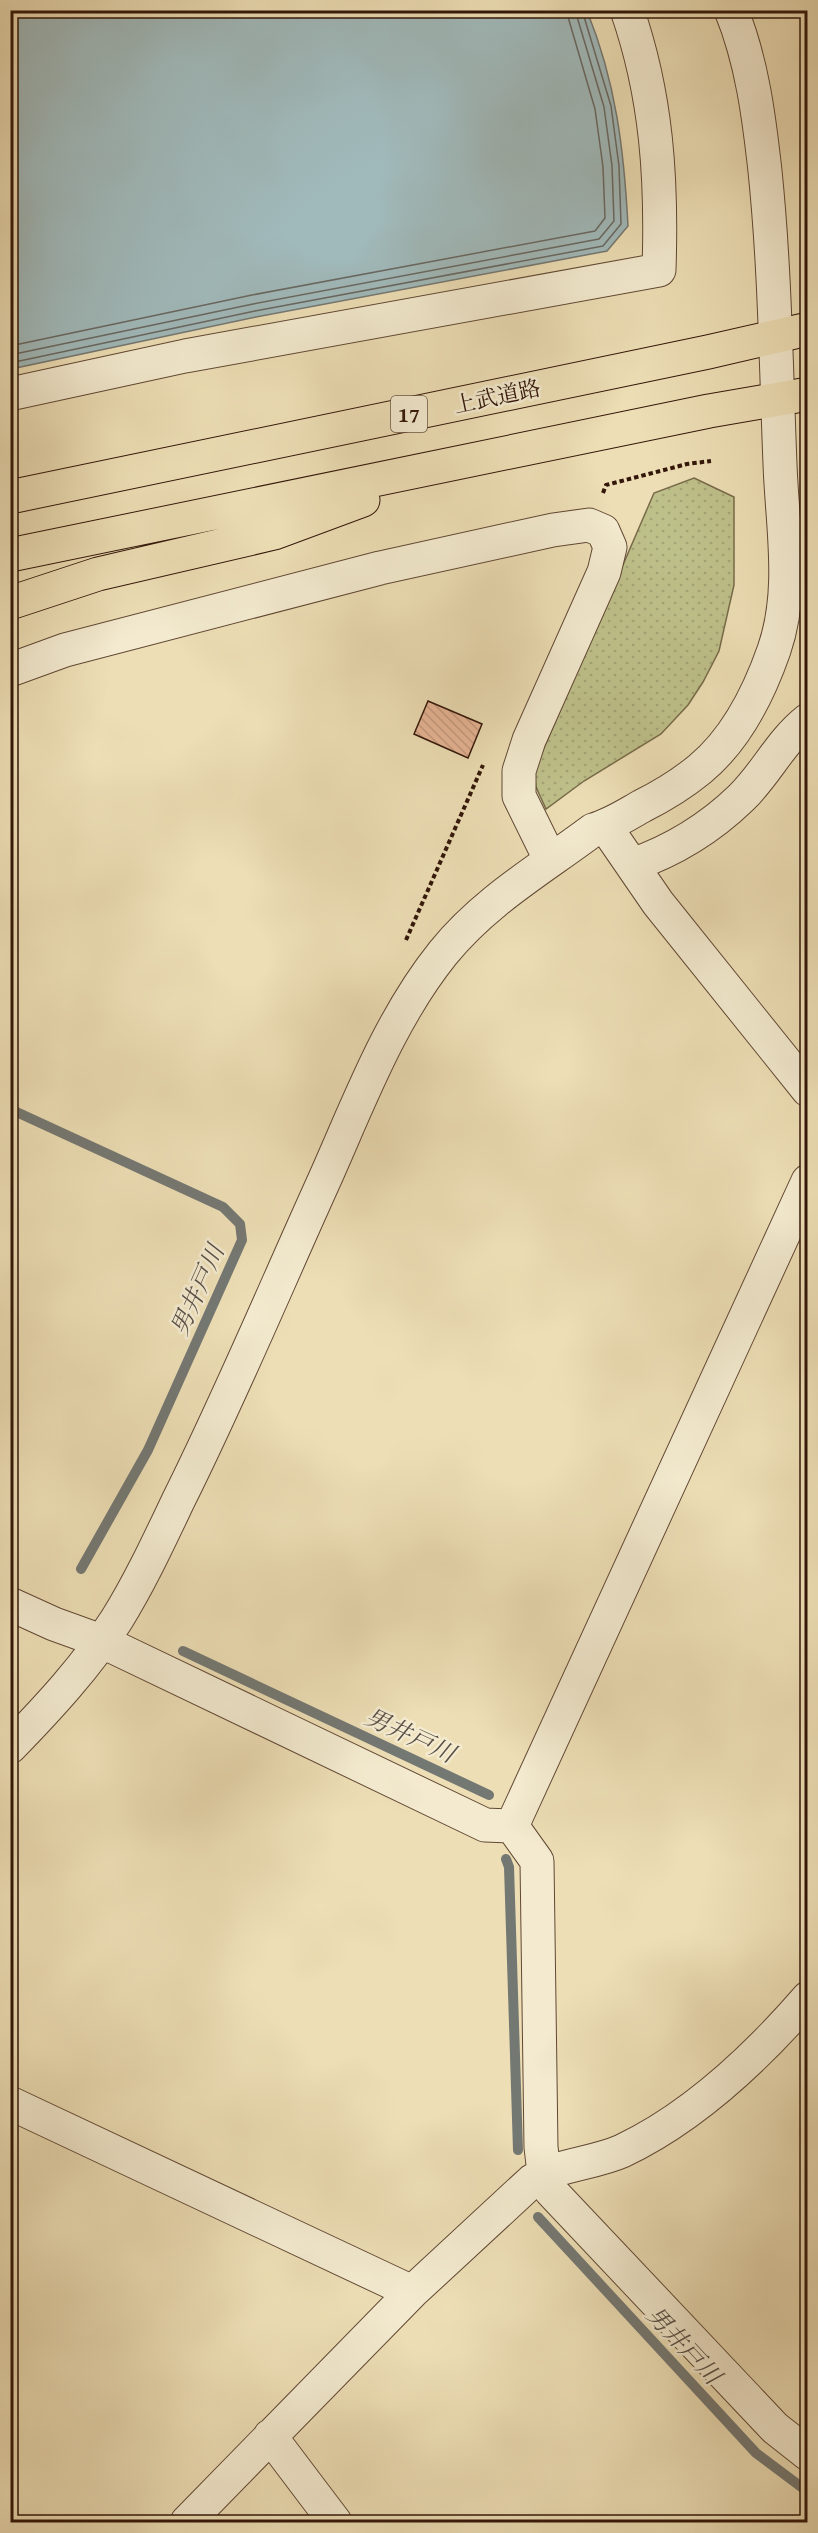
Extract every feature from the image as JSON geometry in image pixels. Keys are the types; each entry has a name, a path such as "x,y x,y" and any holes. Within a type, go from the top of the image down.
{"highway":[{"name":"上武道路","path":"10,497 792,333"},
{"path":"10,555 709,411 794,397"},
{"path":"10,603 98,574 274,533 470,462"}],"street":[{"path":"10,394 185,356 659,270 660,187 654,125 642,58 627,10"},
{"path":"10,1747 48,1708 101,1641 132,1592 199,1460 367,1084 403,1011 425,976 462,931 487,908 550,859 593,830 606,826 656,798 700,769 723,746 760,685 775,648 784,610 786,561 780,463 794,397 792,333 770,222 758,115 738,28 731,10"},
{"path":"10,670 65,650 380,568 553,530 589,525 603,531 610,547 604,572 529,740 519,771 519,796 550,859"},
{"path":"632,865 664,854 700,832 742,797 785,741 807,720"},
{"path":"606,826 658,903 807,1090"},
{"path":"512,1826 807,1181"},
{"path":"10,1604 54,1624 101,1641 485,1825 512,1826"},
{"path":"512,1826 537,1861 541,2148 544,2173 551,2191 775,2428 807,2454"},
{"path":"187,2523 412,2292 532,2181 544,2173 616,2153 647,2139 685,2114 740,2069 807,1998"},
{"path":"10,2103 412,2292"},
{"path":"270,2436 335,2523"}],"path":[{"path":"601,500 606,485 687,464 711,461"}],"green space":[{"path":"694,478 734,497 734,585 719,651 688,705 661,734 584,781 546,809 536,787 534,771 654,493"}],"water":[{"path":"10,11 587,11 612,90 621,143 628,226 607,251 256,317 11,369"}],"building":[{"path":"428,701 482,724 468,758 414,734"}],"waterway":[{"name":"男井戸川","path":"10,1109 223,1207 240,1224 242,1240 148,1450 81,1569"},
{"name":"男井戸川","path":"183,1651 489,1795"},
{"name":"男井戸川","path":"506,1859 509,1867 518,2150"},
{"name":"男井戸川","path":"538,2217 756,2453 808,2492"}]}
